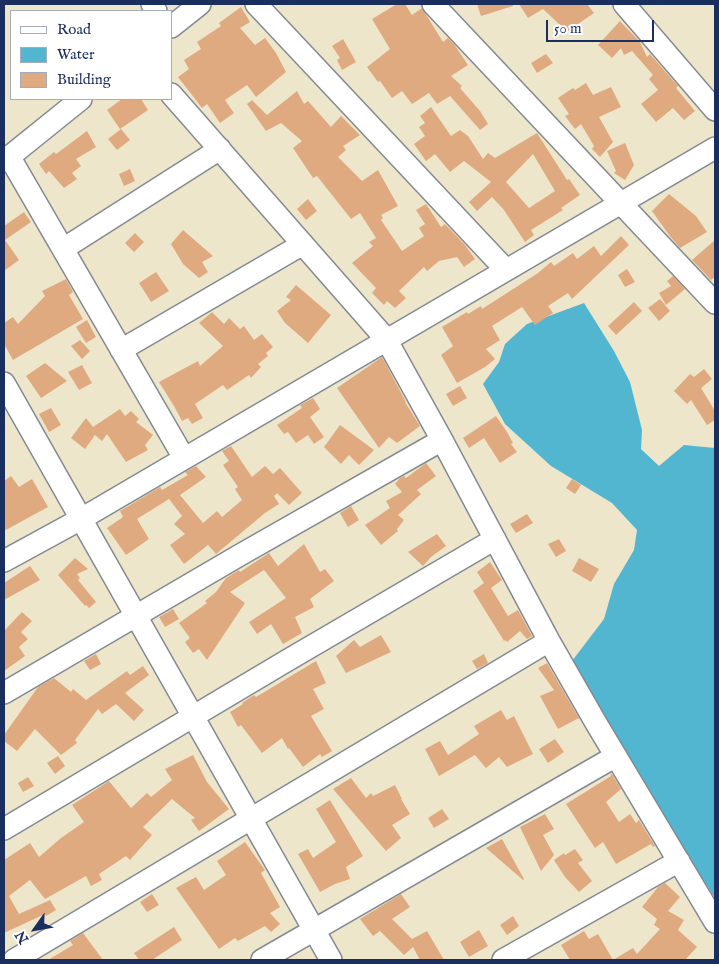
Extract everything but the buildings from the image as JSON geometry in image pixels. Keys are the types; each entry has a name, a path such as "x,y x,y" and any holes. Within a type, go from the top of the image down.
{"street":[{"path":"172,26 200,4"},
{"path":"256,4 506,270"},
{"path":"433,4 715,303"},
{"path":"624,4 715,110"},
{"path":"172,95 386,339 495,538 549,642 715,922"},
{"path":"80,100 7,159 64,249 184,458"},
{"path":"4,561 81,519 715,148"},
{"path":"64,249 220,149"},
{"path":"122,350 303,244"},
{"path":"4,383 332,960"},
{"path":"4,693 442,440"},
{"path":"4,829 495,538"},
{"path":"14,960 549,642"},
{"path":"262,960 616,756"},
{"path":"503,960 679,861"}],"water":[{"path":"584,303 614,351 630,382 642,430 641,449 659,466 684,445 715,448 715,898 633,772 572,661 604,619 614,584 634,550 637,530 612,503 551,466 505,424 483,384 499,362 505,344 527,324"}]}
